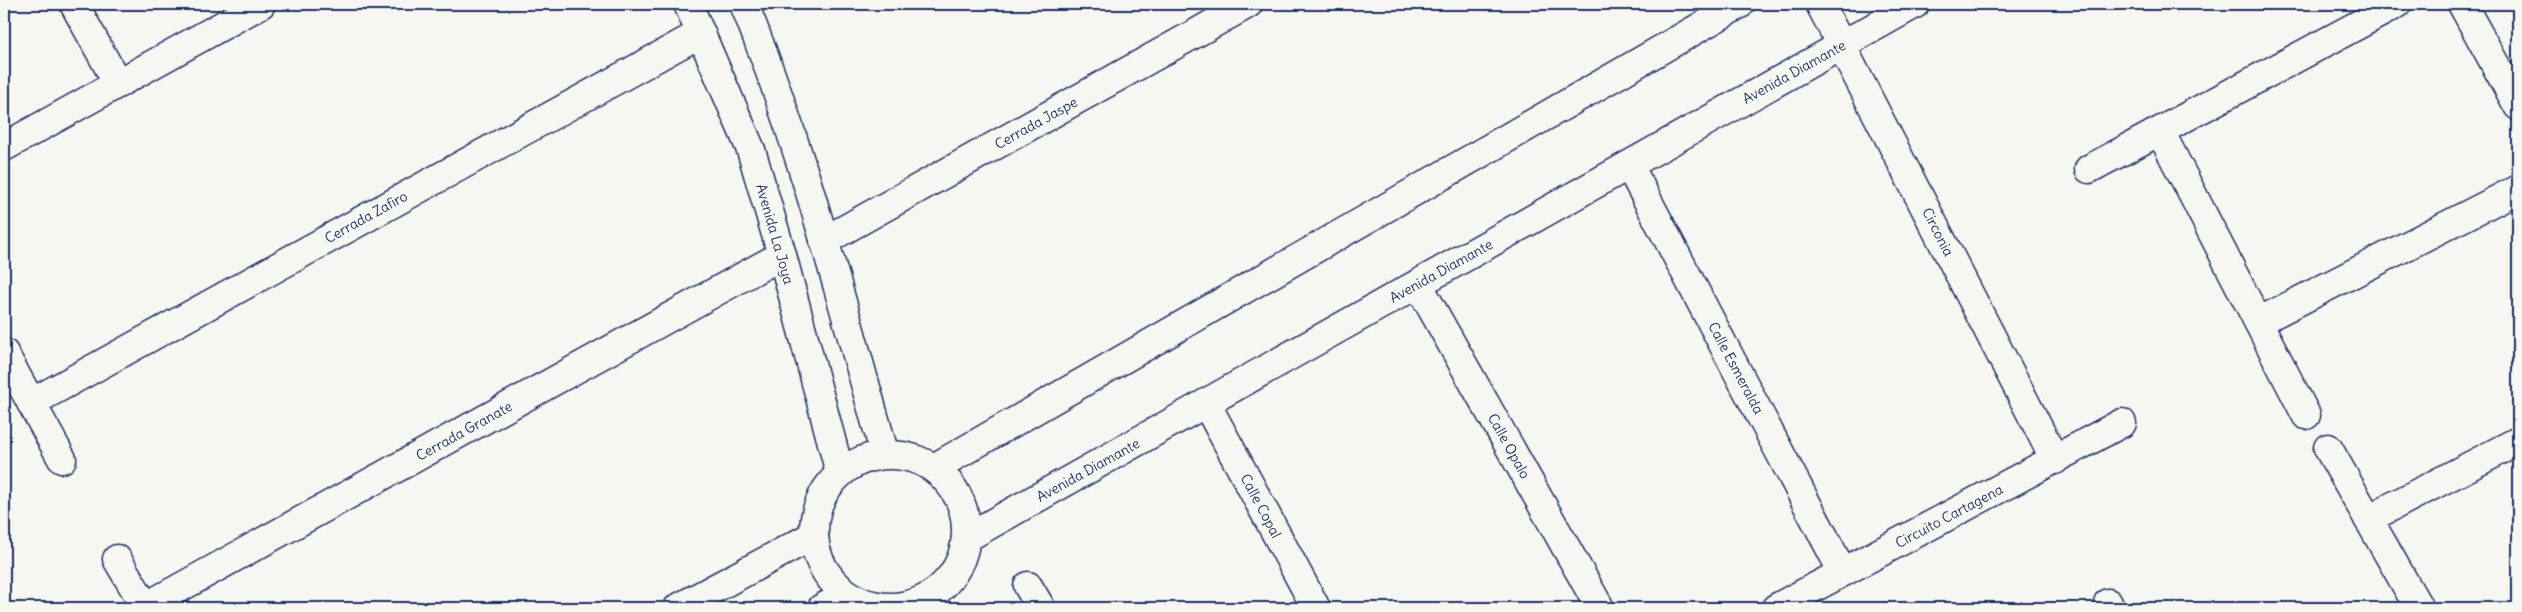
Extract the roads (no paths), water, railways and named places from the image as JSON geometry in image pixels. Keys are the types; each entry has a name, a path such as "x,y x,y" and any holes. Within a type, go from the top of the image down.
{"street":[{"path":"74,4 118,84"},
{"path":"4,147 261,4"},
{"name":"Avenida La Joya","path":"688,4 751,150 782,255 840,473"},
{"name":"Cerrada Jaspe","path":"824,241 1248,4"},
{"path":"934,468 1740,4"},
{"name":"Circonia","path":"1820,4 2055,460"},
{"name":"Avenida Diamante","path":"966,538 1915,4"},
{"path":"2089,169 2397,4"},
{"path":"2462,4 2518,106"},
{"path":"746,5 790,129 885,455"},
{"name":"Cerrada Zafiro","path":"31,403 701,33"},
{"path":"2160,130 2306,415"},
{"name":"Calle Esmeralda","path":"1629,164 1842,571"},
{"path":"2258,322 2518,189"},
{"name":"Cerrada Granate","path":"146,607 782,255"},
{"name":"Calle Opalo","path":"1418,284 1600,608"},
{"path":"4,354 62,460"},
{"name":"Calle Copal","path":"1206,403 1316,608"},
{"name":"Circuito Cartagena","path":"1776,608 1842,571 2055,460 2122,422"},
{"path":"2368,519 2518,441"},
{"path":"2328,448 2420,608"},
{"path":"885,455 911,457 934,468 953,488 964,512 966,538 959,564 945,597 926,598 905,606 883,607 864,602 848,594 827,571 819,557 814,534 816,512 826,490 840,473 861,461 885,455"},
{"path":"678,608 814,534"},
{"path":"116,559 146,607"},
{"path":"822,608 848,594"}]}
